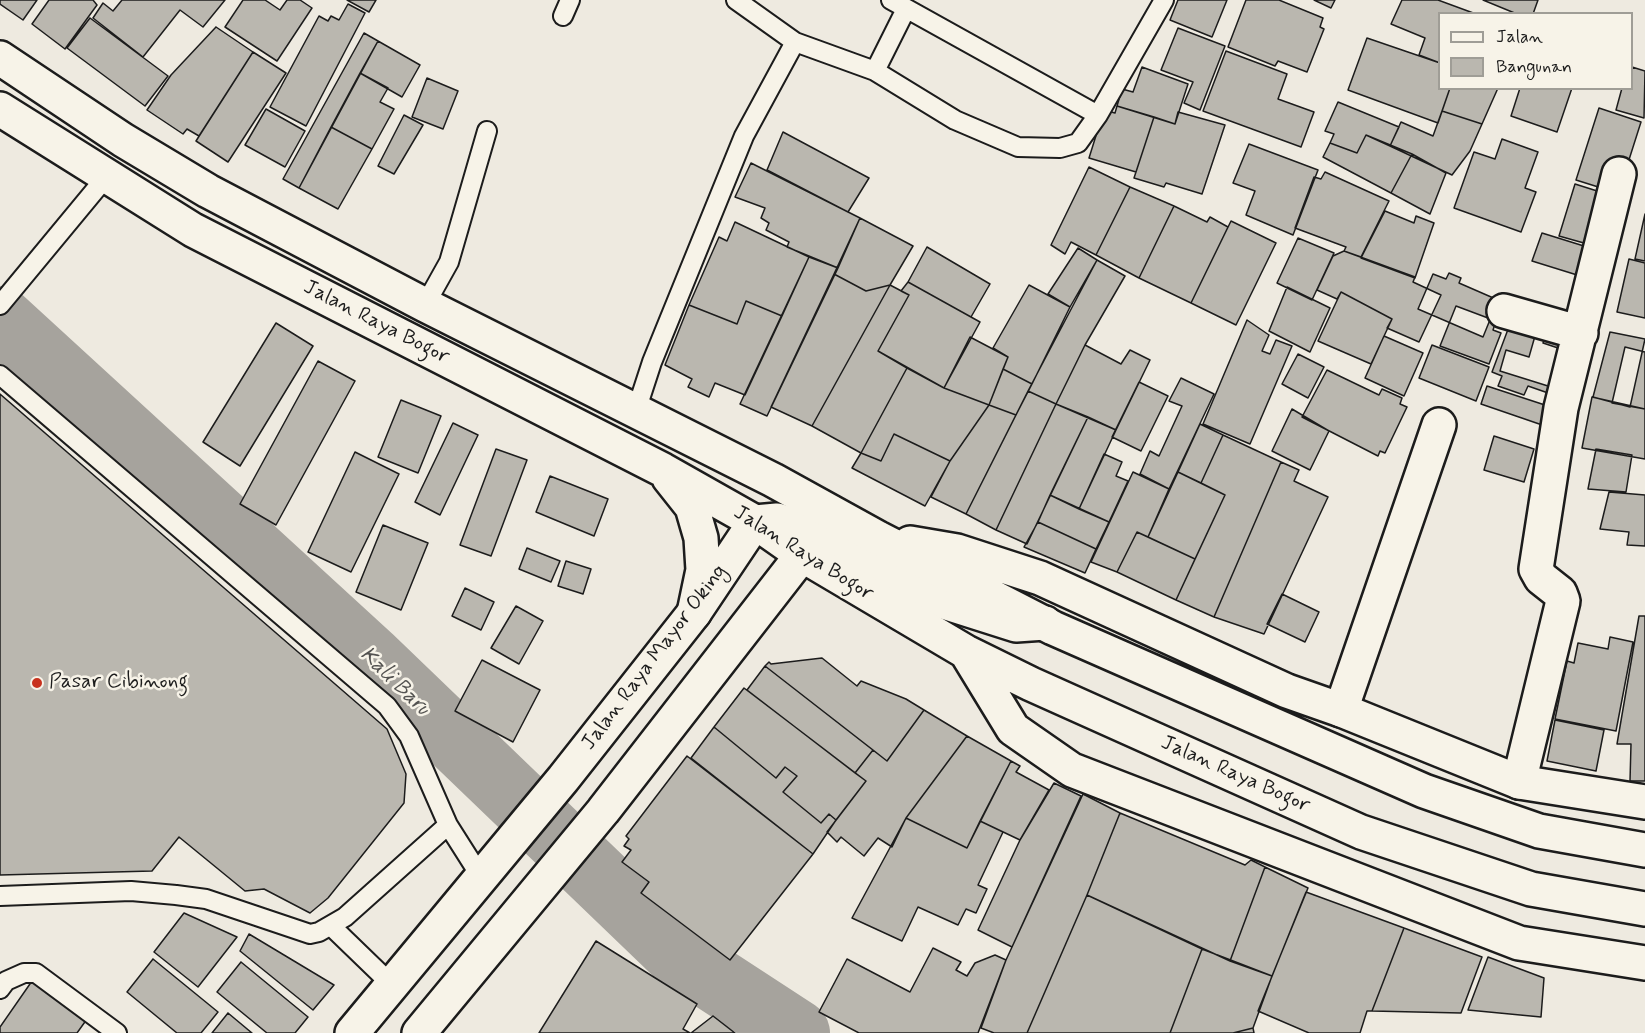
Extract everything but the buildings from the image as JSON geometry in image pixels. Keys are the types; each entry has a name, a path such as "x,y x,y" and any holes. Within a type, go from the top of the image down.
{"main road":[{"name":"Jalan Raya Bogor","path":"0,58 123,140 208,191 425,305 773,480 878,538 1049,626 1424,791 1539,831 1645,850"},
{"name":"Jalan Raya Bogor","path":"0,109 193,230 663,470 755,522 802,555 966,652 1031,684 1361,832 1531,889 1645,909"},
{"path":"1519,782 1563,601 1560,593 1540,578 1536,568 1561,408 1619,174"},
{"path":"1504,311 1581,333"},
{"path":"1341,710 1439,425"},
{"path":"663,470 692,507 701,538 704,570 694,613"},
{"path":"755,522 777,520 792,525 931,598 1016,625 1049,626"},
{"name":"Jalan Raya Mayor Oking","path":"352,1033 563,779 694,613 755,522"},
{"path":"878,538 957,551 1040,578 1287,691 1341,710 1519,782 1645,802"},
{"path":"419,1033 603,811 802,555"},
{"path":"966,652 1014,729 1072,770 1519,943 1645,963"}],"lane":[{"path":"736,0 795,42 875,71 955,120 1018,147 1060,148 1078,143 1098,115 1164,0"},
{"path":"875,71 899,4 1098,115"},
{"path":"636,411 652,362 744,136 795,42"},
{"path":"425,305 449,262 487,131"},
{"path":"0,304 106,177"},
{"path":"0,375 387,706 414,746 448,825 489,867"},
{"path":"0,897 154,892 206,899 310,933 331,926 345,917 448,825"},
{"path":"331,926 392,985"},
{"path":"0,989 6,981 24,974 36,973 117,1033"}],"waterway":[{"name":"Kali Baru","path":"0,319 370,658 682,958 797,1033"}],"place":[{"name":"Pasar Cibinong","path":"37,683"}]}
